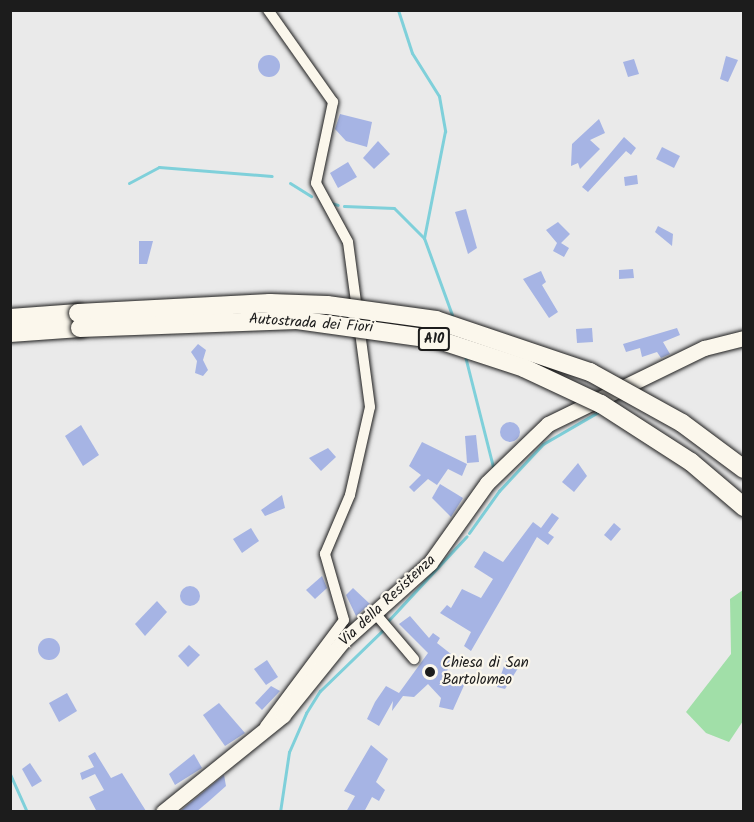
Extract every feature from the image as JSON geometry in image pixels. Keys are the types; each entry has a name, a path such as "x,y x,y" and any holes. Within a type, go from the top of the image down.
{"highway":[{"name":"Autostrada dei Fiori","path":"10,333 79,321 270,303 327,305 436,320 590,372 682,423 744,469"},
{"name":"Autostrada dei Fiori","path":"10,318 79,321 297,320 439,340 524,368 602,404 691,462 744,507"}],"street":[{"path":"267,729 266,719 344,620 325,554 350,495 370,407 348,242 316,183 333,102 268,10"},
{"name":"Via della Resistenza","path":"162,812 267,729 430,563 487,483 548,424 704,348 744,338"},
{"path":"377,617 414,659"}],"green space":[{"path":"743,590 743,721 729,742 706,733 686,712 731,654 730,599"}],"building":[{"path":"269,55 277,58 280,66 277,74 269,77 261,74 258,66 261,58"},
{"path":"726,56 738,60 728,82 720,79"},
{"path":"634,59 639,74 628,77 623,62"},
{"path":"340,114 372,122 367,147 346,141 335,129"},
{"path":"599,119 605,133 590,140 600,149 580,169 578,163 571,166 572,144"},
{"path":"624,137 636,148 631,155 626,151 588,192 582,187"},
{"path":"378,141 390,154 374,169 363,158"},
{"path":"662,147 680,156 674,168 656,159"},
{"path":"348,162 357,177 338,188 330,173"},
{"path":"637,175 638,184 625,186 624,177"},
{"path":"466,209 477,248 468,254 455,212"},
{"path":"558,222 570,234 561,243 569,248 564,257 553,251 557,243 546,230"},
{"path":"658,226 673,234 672,246 655,232"},
{"path":"139,241 153,241 147,264 139,264"},
{"path":"633,269 634,278 619,279 619,270"},
{"path":"541,271 546,282 542,285 558,312 549,318 523,279"},
{"path":"592,328 593,342 577,343 576,329"},
{"path":"677,328 680,335 663,342 670,354 661,358 657,352 642,357 640,348 626,352 623,344"},
{"path":"198,344 206,350 203,360 208,370 203,376 195,373 197,361 191,352"},
{"path":"506,422 514,422 520,428 520,436 514,442 506,442 500,436 500,428"},
{"path":"81,425 99,455 83,466 65,436"},
{"path":"476,435 479,462 467,463 465,436"},
{"path":"422,442 467,464 462,476 448,469 437,485 428,479 414,492 409,487 421,475 409,466"},
{"path":"328,448 336,457 321,471 309,458"},
{"path":"578,463 587,476 574,492 562,482"},
{"path":"440,484 463,498 451,517 432,498"},
{"path":"282,495 285,508 265,516 261,510"},
{"path":"552,513 559,518 548,533 554,537 548,545 537,537 471,651 464,646 471,632 440,613 447,605 451,608 462,589 481,598 493,579 474,567 484,551 503,562 533,522 541,528"},
{"path":"614,523 621,529 611,541 604,535"},
{"path":"251,528 259,541 242,553 233,539"},
{"path":"322,576 327,588 315,599 306,590"},
{"path":"190,586 197,589 200,596 197,603 190,606 183,603 180,596 183,589"},
{"path":"353,588 370,604 356,616 346,595"},
{"path":"157,601 167,612 145,636 135,624"},
{"path":"410,616 429,638 433,633 440,638 437,643 451,654 446,676 466,681 453,710 439,707 441,698 428,684 414,697 403,696 392,711 393,701 379,726 367,719 375,702 386,686 399,693 428,653 399,624"},
{"path":"49,638 57,641 60,649 57,657 49,660 41,657 38,649 41,641"},
{"path":"189,645 200,655 188,667 178,656"},
{"path":"267,660 278,677 266,685 254,669"},
{"path":"506,660 520,665 505,689 497,687"},
{"path":"271,686 280,691 262,710 255,703"},
{"path":"67,693 77,711 59,722 49,703"},
{"path":"219,703 245,733 225,746 203,715"},
{"path":"371,745 388,759 376,782 385,790 379,801 372,797 364,812 346,812 355,796 344,791"},
{"path":"95,752 111,778 122,773 146,811 97,812 89,797 104,790 95,774 82,780 80,773 94,767 88,756"},
{"path":"194,754 202,768 175,785 169,774"},
{"path":"30,763 42,781 32,787 22,769"},
{"path":"224,775 226,786 196,812 179,812"}],"waterway":[{"path":"398,10 412,53 439,96 445,131 424,238 452,315"},
{"path":"129,183 159,167 272,176"},
{"path":"290,183 311,196"},
{"path":"331,203 338,205"},
{"path":"344,206 394,208 424,238"},
{"path":"465,356 493,467"},
{"path":"469,533 499,491 543,444 600,411"},
{"path":"387,622 467,536"},
{"path":"280,812 289,752 306,713 320,691 385,628"},
{"path":"10,774 27,812"}],"place":[{"name":"Chiesa di San Bartolomeo","path":"430,672"}]}
